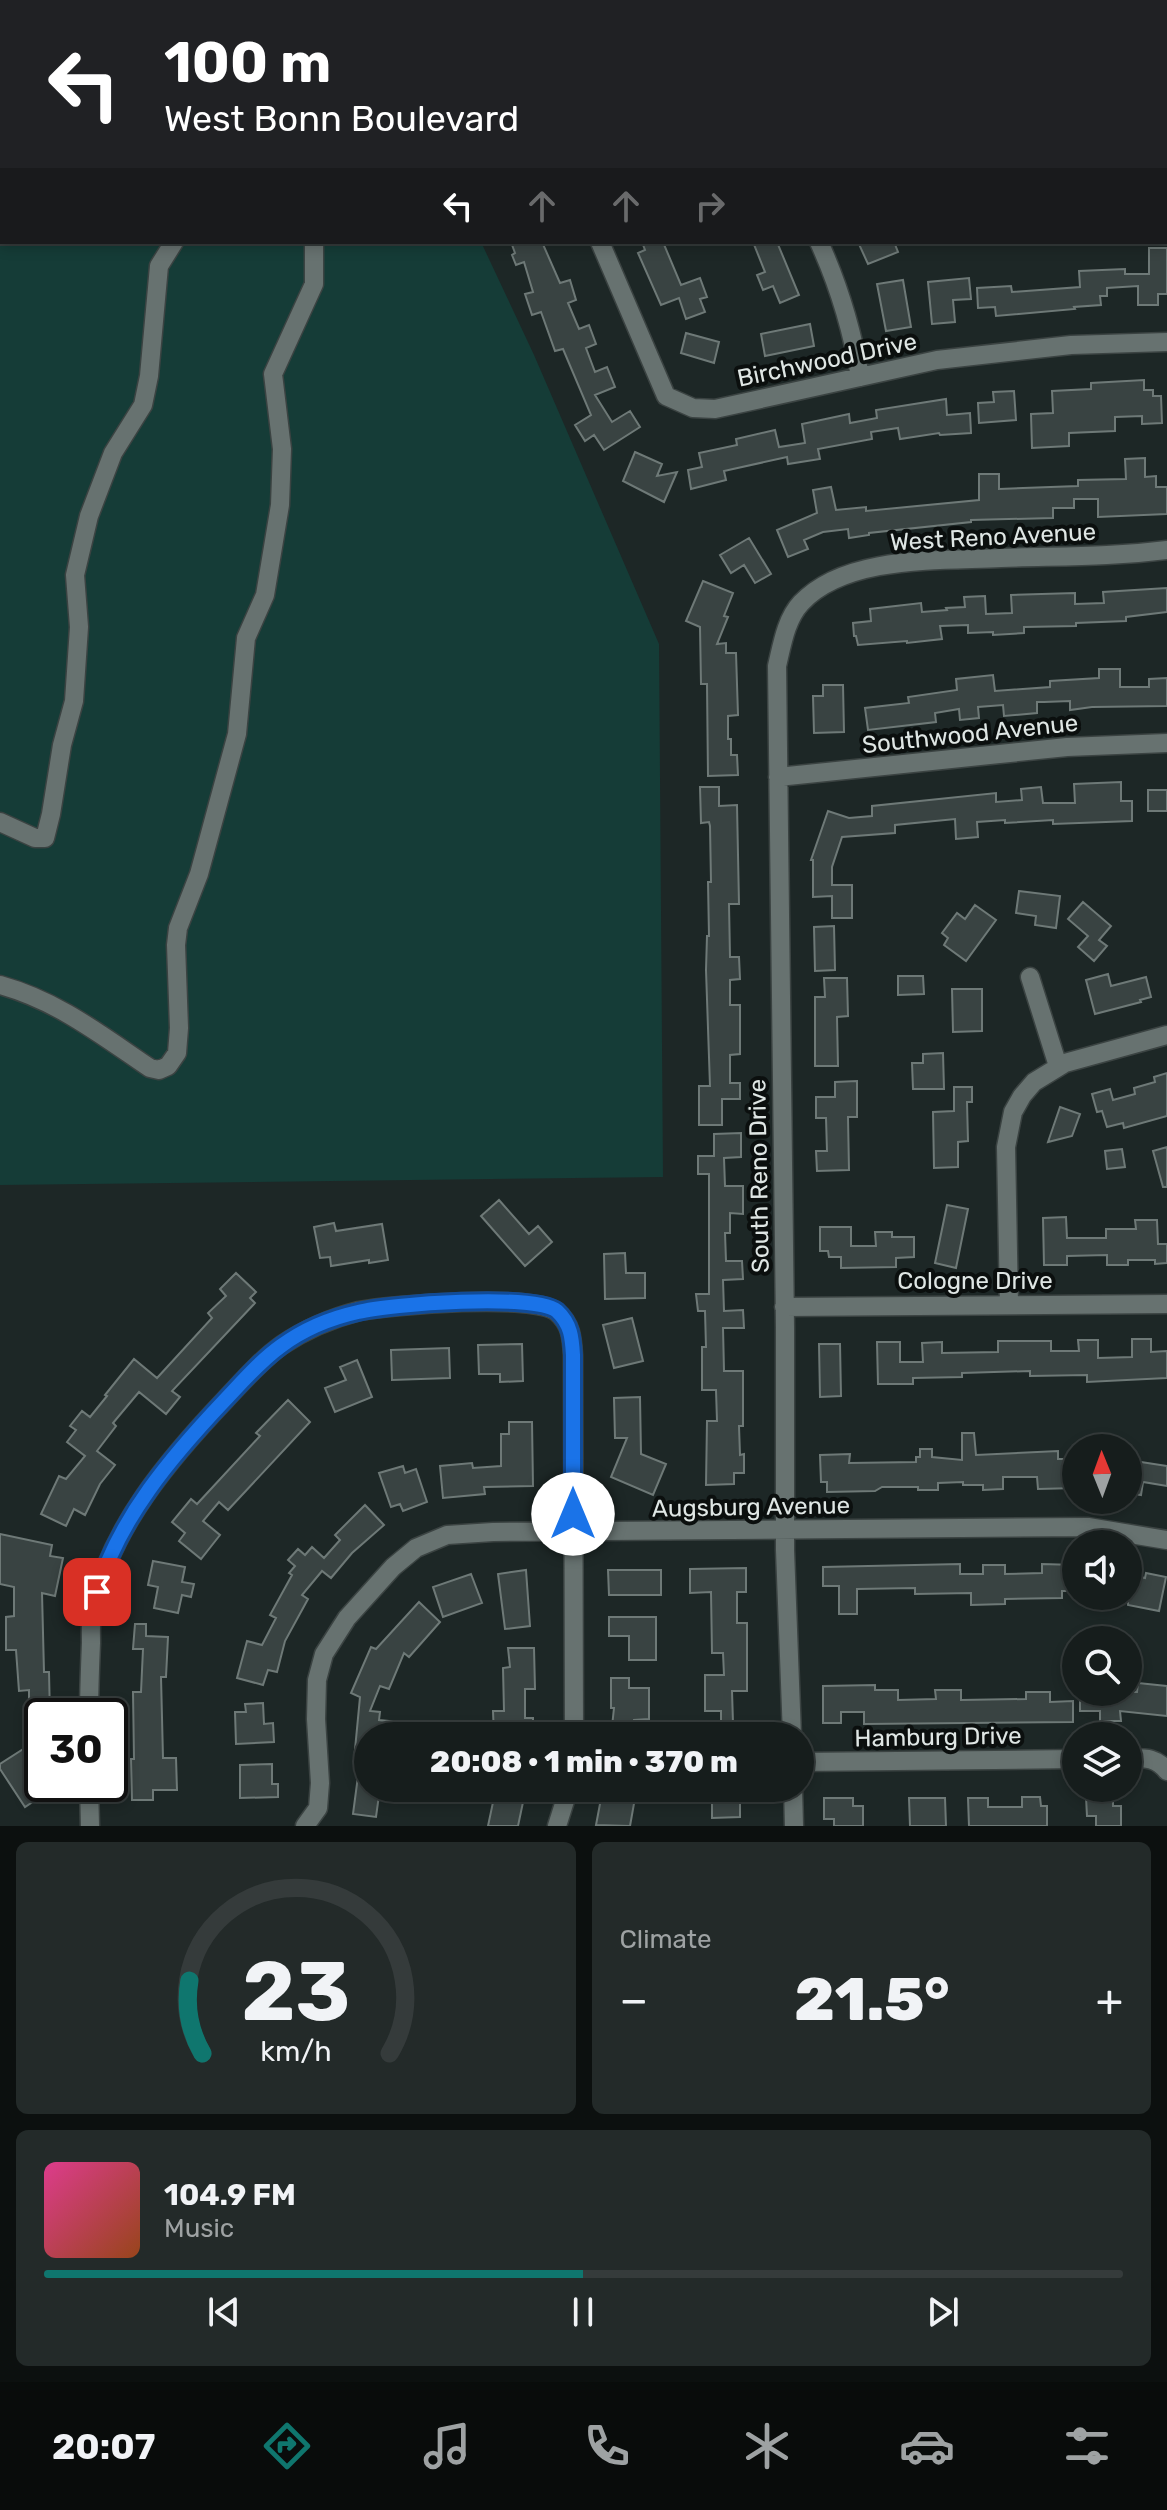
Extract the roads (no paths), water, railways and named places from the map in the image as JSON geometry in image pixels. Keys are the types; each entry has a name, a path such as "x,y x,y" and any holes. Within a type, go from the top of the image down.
{"street":[{"path":"0,822 35,838 45,838 62,745 74,701 79,627 75,575 89,516 113,453 143,405 149,376 159,266 173,244"},
{"path":"0,985 68,1012 150,1068 159,1070 168,1066 177,1053 178,928 199,874 237,734 246,638 265,595 280,505 282,449 273,374 314,284 314,244"},
{"name":"Birchwood Drive","path":"601,244 666,396 693,408 715,409 937,360 1071,345 1167,342"},
{"path":"820,244 844,304 860,377"},
{"name":"West Reno Avenue","path":"792,618 799,605 817,589 840,577 868,569 917,562 1167,550"},
{"name":"South Reno Drive","path":"792,618 786,629 777,666 785,1530 792,1722"},
{"name":"Southwood Avenue","path":"778,777 1067,747 1167,743"},
{"path":"1030,977 1058,1066"},
{"path":"1009,1305 1006,1147 1013,1112 1022,1096 1034,1082 1058,1066 1167,1035"},
{"path":"90,1698 92,1610 102,1574 132,1513 189,1438 248,1376 281,1346 324,1321 362,1311 461,1302 520,1301 555,1309 571,1330 574,1722"},
{"name":"Cologne Drive","path":"784,1307 1167,1304"},
{"name":"Augsburg Avenue","path":"305,1826 318,1808 317,1680 324,1654 347,1618 393,1567 416,1548 447,1535 493,1532 1088,1527 1167,1540"},
{"path":"1142,1757 1153,1759 1167,1771"},
{"name":"Hamburg Drive","path":"814,1762 1062,1759"},
{"path":"89,1802 90,1826"},
{"path":"557,1826 565,1802"},
{"path":"793,1802 794,1826"}]}
